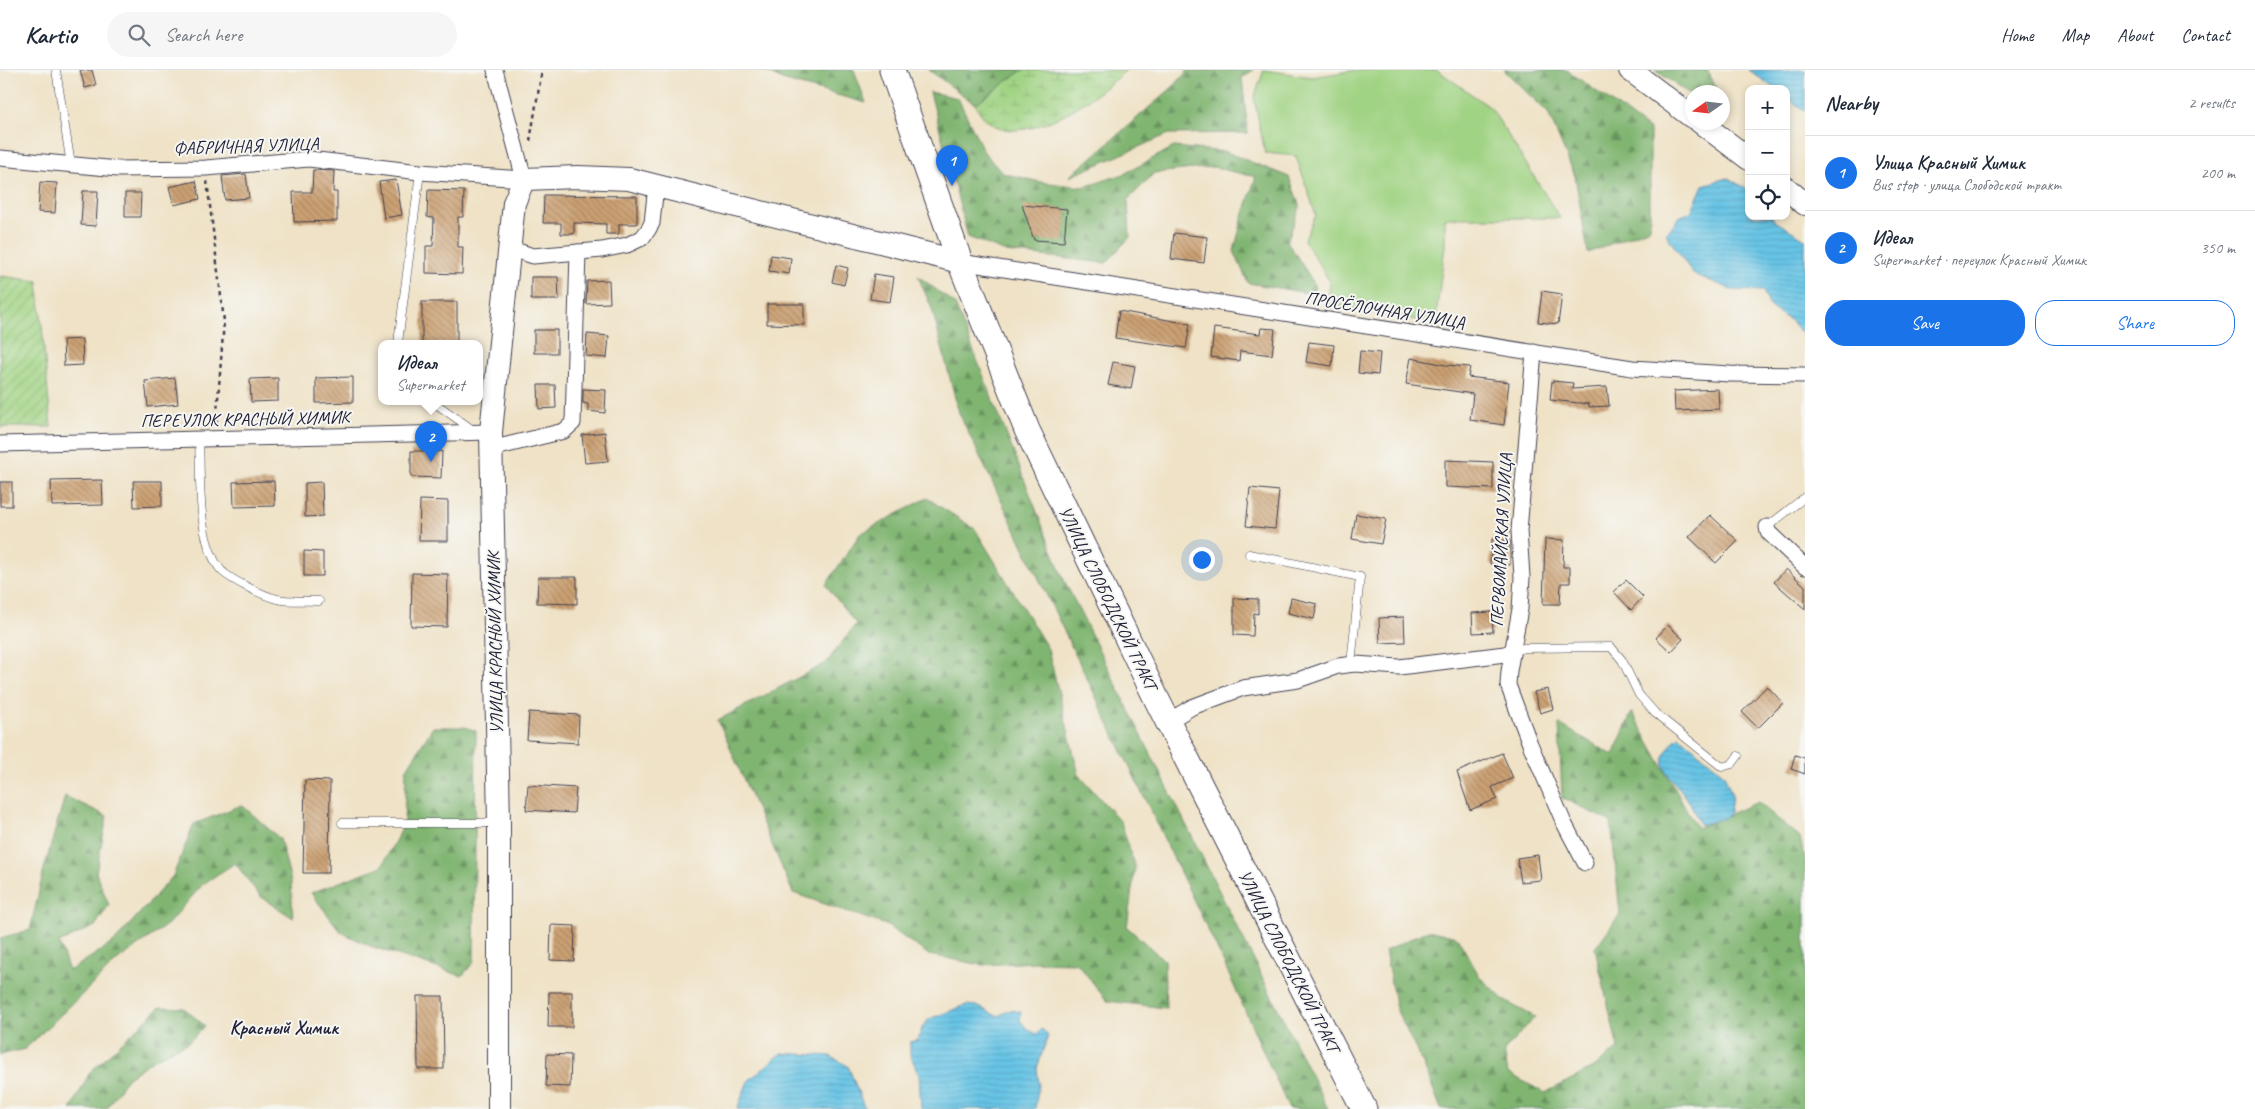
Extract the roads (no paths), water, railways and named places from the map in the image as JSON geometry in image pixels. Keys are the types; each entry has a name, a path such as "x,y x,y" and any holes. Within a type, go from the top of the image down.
{"main road":[{"name":"УЛИЦА СЛОБОДСКОЙ ТРАКТ","path":"892,70 960,262 1027,430 1168,722 1364,1109"}],"street":[{"path":"495,70 524,179 578,177 629,179 960,262"},
{"path":"1630,70 1685,112"},
{"path":"1711,130 1745,156"},
{"name":"ФАБРИЧНАЯ УЛИЦА","path":"0,158 118,169 206,168 309,160 420,172 524,179"},
{"name":"УЛИЦА КРАСНЫЙ ХИМИК","path":"499,1109 499,824 486,438 514,204 524,179"},
{"path":"509,248 532,256 627,245 642,238 652,223 656,185"},
{"path":"1790,191 1805,204"},
{"name":"ПЕРЕУЛОК КРАСНЫЙ ХИМИК","path":"0,444 207,439 486,438 564,430 572,426 574,420 578,252"},
{"name":"ПРОСЁЛОЧНАЯ УЛИЦА","path":"960,262 1632,368 1730,374 1805,375"},
{"name":"ПЕРВОМАЙСКАЯ УЛИЦА","path":"1534,352 1519,531 1522,577 1520,609 1508,671 1511,695 1564,823 1585,863"},
{"path":"1767,527 1768,532 1805,567"},
{"path":"1168,722 1192,707 1243,688 1298,680 1326,669 1351,664 1399,667 1505,654 1512,651"}],"lane":[{"path":"56,70 72,165"},
{"path":"398,340 420,172"},
{"path":"438,405 486,438"},
{"path":"207,439 202,504 207,541 221,570 240,582 278,599 319,601"},
{"path":"1767,527 1805,497"},
{"path":"1249,554 1360,577 1351,664"},
{"path":"1512,651 1524,648 1611,647 1622,660 1639,695 1655,713 1722,766 1732,764 1738,756"},
{"path":"342,822 499,824"}],"water":[{"path":"1749,70 1805,70 1805,111 1790,100 1790,85 1770,85"},
{"path":"1728,178 1745,188 1745,220 1774,220 1805,239 1805,332 1800,332 1791,321 1770,307 1763,291 1733,290 1693,274 1666,234 1679,217 1691,212 1703,185"},
{"path":"1679,736 1724,774 1732,795 1730,812 1724,818 1700,825 1688,800 1664,768 1665,754"},
{"path":"966,1005 977,1006 997,1016 1011,1010 1021,1012 1020,1020 1027,1029 1037,1034 1042,1029 1048,1036 1037,1068 1039,1084 1035,1109 921,1109 919,1075 910,1054 910,1042 918,1040 922,1028 929,1019"},
{"path":"782,1053 830,1056 848,1066 865,1109 737,1109 748,1081"}],"place":[{"name":"Улица Красный Химик","path":"952,186"},
{"name":"Идеал","path":"431,462"}],"district":[{"name":"Красный Химик","path":"284,1027"}]}
